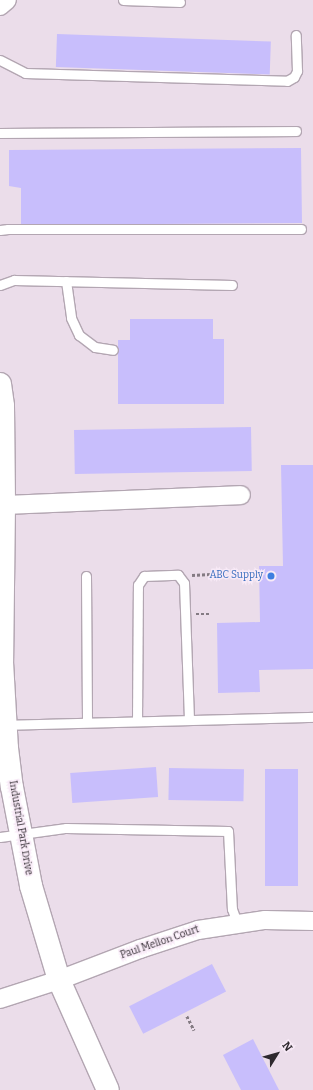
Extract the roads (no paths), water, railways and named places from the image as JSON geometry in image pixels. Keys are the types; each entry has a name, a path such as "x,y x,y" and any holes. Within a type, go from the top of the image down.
{"street":[{"path":"0,6 6,0"},
{"name":"Industrial Park Drive","path":"0,384 3,406 1,643 10,836 30,886 59,980 108,1090"},
{"path":"2,505 240,495"},
{"name":"Paul Mellon Court","path":"0,999 59,980 179,935 198,930 265,920 313,921"}],"lane":[{"path":"123,0 180,2"},
{"path":"0,60 25,73 287,81 294,77 297,71 296,35"},
{"path":"0,133 296,131"},
{"path":"0,230 301,229"},
{"path":"0,285 14,280 232,284"},
{"path":"66,281 71,318 79,335 95,347 112,350"},
{"path":"137,721 138,585 144,576 171,575 178,575 184,583 189,720"},
{"path":"86,576 87,722"},
{"path":"5,724 313,717"},
{"path":"10,836 66,828 228,831 232,909 237,923"}],"place":[{"name":"ABC Supply","path":"271,576"}]}
